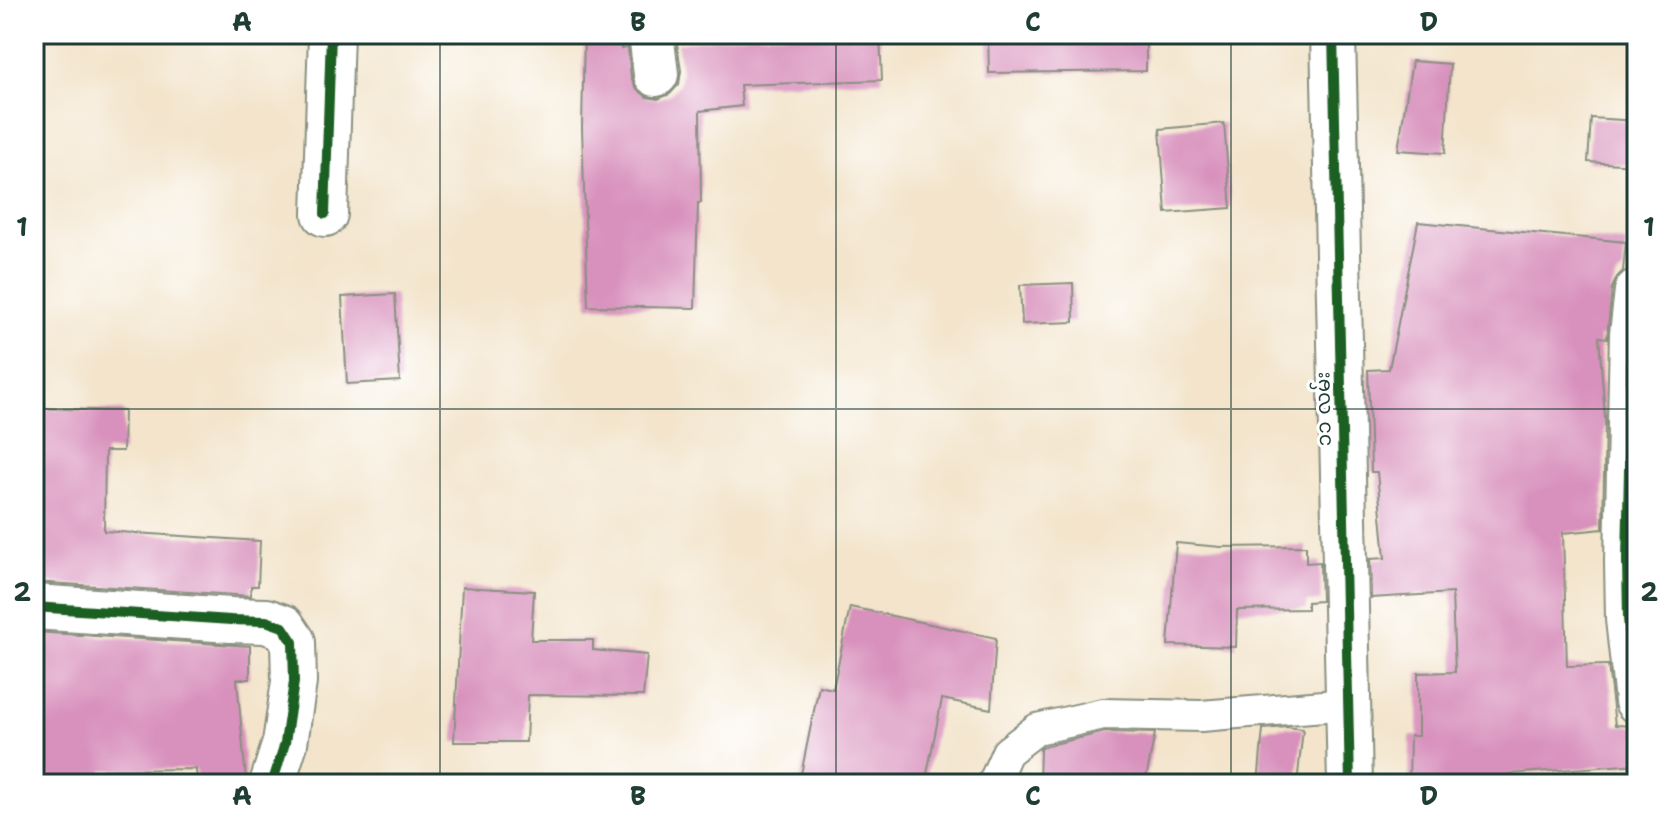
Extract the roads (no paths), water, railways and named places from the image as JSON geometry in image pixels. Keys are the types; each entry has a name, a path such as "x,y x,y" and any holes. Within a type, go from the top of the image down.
{"street":[{"path":"325,214 331,34"},
{"name":"၁၁ လမ်း","path":"1333,34 1350,784"},
{"path":"1637,291 1632,334 1627,561 1628,619 1637,701"},
{"path":"34,607 266,621 283,627 293,642 294,682 285,743 272,784"}],"lane":[{"path":"993,784 1007,752 1037,729 1103,714 1201,716 1348,704"}]}
